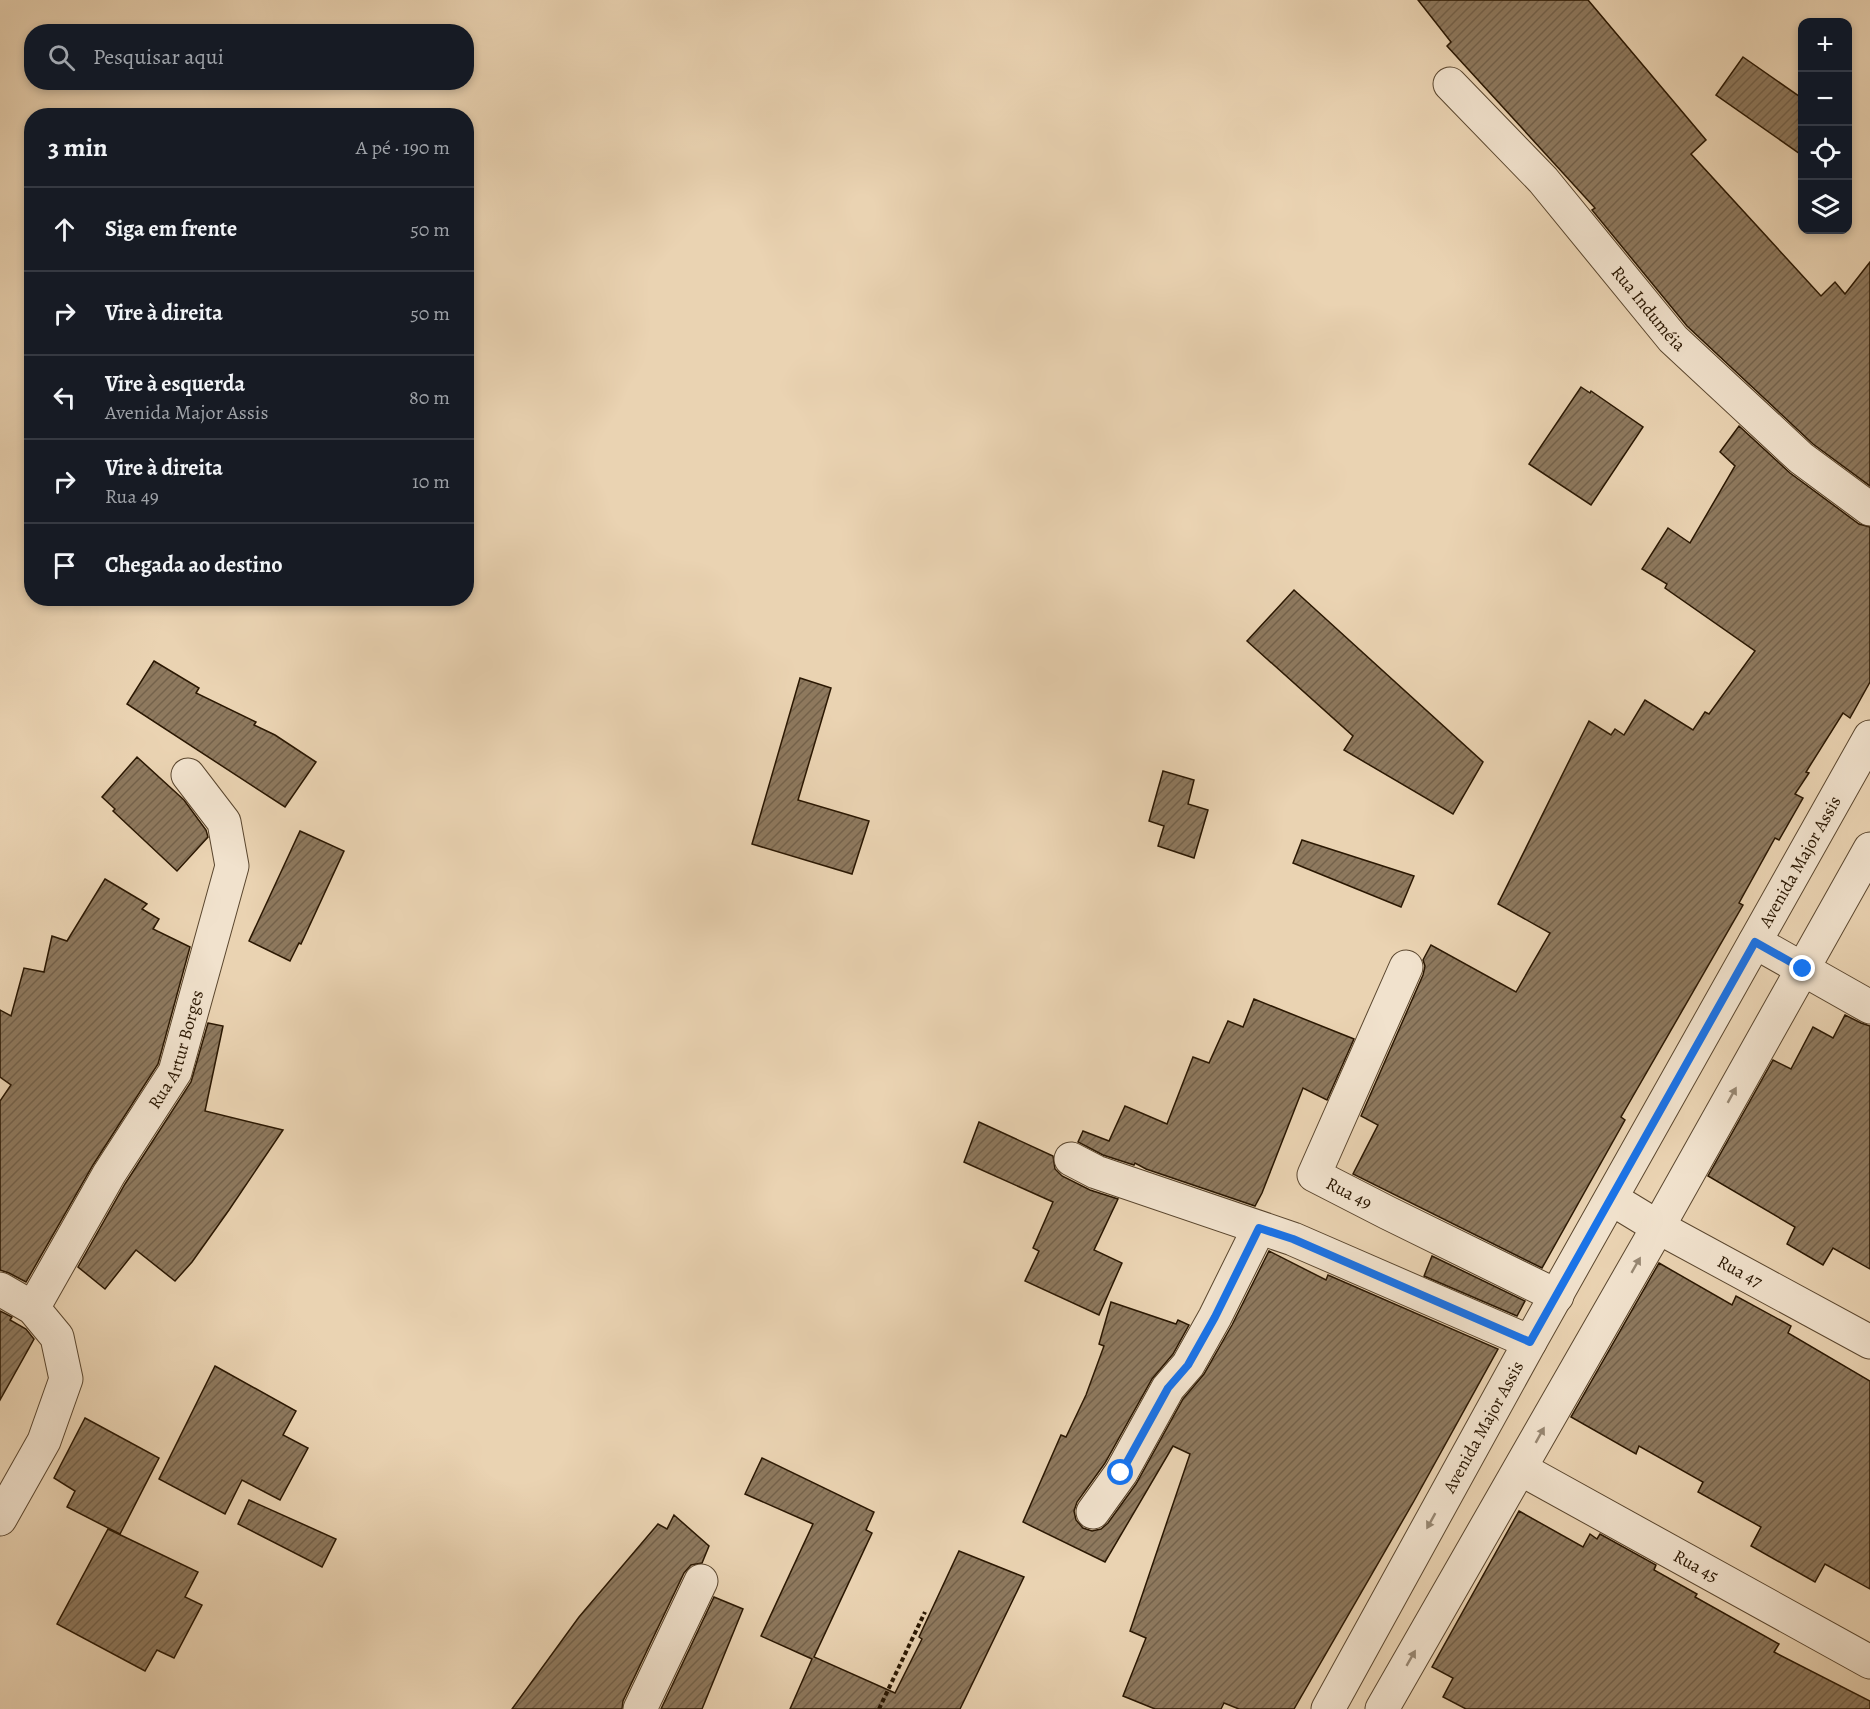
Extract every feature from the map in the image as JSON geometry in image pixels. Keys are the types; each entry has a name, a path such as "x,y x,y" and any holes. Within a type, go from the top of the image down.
{"street":[{"name":"Rua Induméia","path":"1450,84 1543,180 1674,339 1801,458 1870,509"},
{"name":"Avenida Major Assis","path":"1335,1696 1530,1342 1870,737"},
{"name":"Rua Artur Borges","path":"33,1308 109,1174 176,1072 232,866 224,822 189,775"},
{"path":"1335,1696 1386,1708 1870,849"},
{"path":"1755,942 1870,1007"},
{"name":"Rua 49","path":"1406,967 1314,1175 1557,1296"},
{"path":"1071,1160 1096,1172 1293,1239 1530,1342"},
{"name":"Rua 47","path":"1612,1199 1658,1227 1870,1342"},
{"path":"1093,1512 1121,1473 1168,1388 1188,1365 1215,1317 1259,1228"},
{"path":"0,1289 33,1308 57,1338 66,1379 44,1441 0,1518"},
{"name":"Rua 45","path":"1521,1469 1870,1662"},
{"path":"640,1709 701,1581"}],"path":[{"path":"879,1709 925,1612"}],"building":[{"path":"1418,0 1588,0 1706,140 1691,154 1821,296 1835,282 1845,294 1870,262 1870,486 1813,444 1687,326 1592,210 1595,208 1447,46 1451,42"},
{"path":"1743,57 1798,96 1798,152 1716,95"},
{"path":"1581,387 1590,393 1591,391 1643,427 1591,505 1529,464"},
{"path":"1739,426 1790,473 1859,524 1870,527 1870,682 1850,718 1843,713 1806,772 1809,773 1795,794 1803,798 1779,840 1775,838 1739,903 1743,905 1621,1117 1625,1120 1542,1268 1353,1174 1378,1125 1361,1116 1423,975 1425,966 1423,960 1431,945 1516,992 1550,933 1498,904 1589,721 1611,735 1615,729 1624,735 1645,700 1693,730 1705,712 1709,714 1755,651 1665,588 1667,584 1642,569 1668,528 1690,543 1735,466 1720,452"},
{"path":"1294,590 1483,762 1453,814 1344,750 1353,736 1247,641"},
{"path":"154,661 199,688 196,693 256,722 254,725 275,735 316,762 285,807 127,704"},
{"path":"800,678 831,688 798,800 869,821 852,874 752,844"},
{"path":"137,757 184,800 206,830 208,837 177,871 113,811 115,809 102,797"},
{"path":"1163,771 1194,780 1188,804 1208,810 1194,858 1158,846 1164,826 1149,821"},
{"path":"300,831 344,851 301,944 299,943 290,961 249,941"},
{"path":"1302,840 1414,876 1401,907 1293,863"},
{"path":"105,879 147,904 142,909 159,919 153,929 190,947 158,1064 93,1165 26,1282 0,1270 0,1101 11,1085 0,1077 0,1010 11,1016 24,968 44,972 52,936 67,941"},
{"path":"1254,999 1354,1039 1327,1100 1303,1088 1255,1206 1146,1169 1135,1163 1134,1165 1103,1155 1078,1142 1083,1131 1109,1141 1125,1106 1167,1124 1193,1057 1209,1063 1228,1021 1243,1027"},
{"path":"1845,1015 1870,1026 1870,1269 1833,1248 1823,1265 1787,1244 1795,1227 1708,1176 1773,1060 1791,1069 1813,1027 1833,1038"},
{"path":"208,1023 223,1026 205,1111 283,1130 192,1262 175,1281 136,1250 105,1289 78,1267 125,1184 191,1082"},
{"path":"979,1122 1053,1156 1055,1169 1062,1176 1090,1190 1118,1199 1094,1250 1122,1263 1099,1315 1025,1281 1039,1251 1033,1248 1053,1202 964,1162"},
{"path":"1269,1251 1326,1280 1328,1275 1498,1349 1414,1501 1294,1709 1239,1709 1224,1703 1221,1709 1155,1709 1123,1696 1146,1638 1130,1631 1190,1454 1173,1446 1105,1562 1023,1522 1061,1435 1066,1437 1086,1395 1104,1346 1099,1344 1111,1302 1176,1324 1178,1320 1189,1325 1173,1354 1152,1379 1105,1463 1077,1502 1074,1511 1076,1520 1083,1528 1092,1531 1101,1529 1108,1523 1136,1484 1183,1399 1204,1374 1232,1325"},
{"path":"1432,1256 1525,1301 1517,1316 1424,1276"},
{"path":"1659,1263 1732,1305 1736,1296 1791,1326 1788,1333 1870,1381 1870,1589 1825,1564 1815,1582 1751,1546 1761,1527 1698,1492 1703,1482 1639,1446 1636,1454 1571,1417"},
{"path":"0,1311 12,1317 10,1320 26,1329 34,1339 0,1400"},
{"path":"215,1366 296,1411 283,1435 308,1448 280,1500 242,1480 225,1514 159,1479"},
{"path":"85,1418 159,1458 120,1534 67,1507 75,1491 54,1478"},
{"path":"762,1458 874,1512 866,1530 872,1533 814,1657 895,1693 922,1639 919,1637 959,1551 1024,1577 960,1709 790,1709 812,1659 761,1636 813,1524 745,1494"},
{"path":"249,1500 336,1539 322,1567 238,1524"},
{"path":"1519,1511 1583,1547 1590,1534 1597,1539 1600,1534 1656,1565 1654,1570 1697,1594 1695,1597 1779,1644 1774,1652 1870,1701 1870,1709 1466,1709 1443,1697 1453,1678 1432,1667"},
{"path":"674,1515 709,1546 702,1563 691,1565 684,1573 623,1701 622,1709 512,1709 579,1617 658,1524 667,1529"},
{"path":"108,1529 198,1572 185,1597 202,1605 174,1658 157,1650 145,1671 57,1624"},
{"path":"714,1597 743,1609 702,1709 661,1709"}],"route":[{"path":"1121,1473 1168,1388 1188,1365 1215,1317 1259,1228 1293,1239 1530,1342 1755,942 1803,969"}]}
